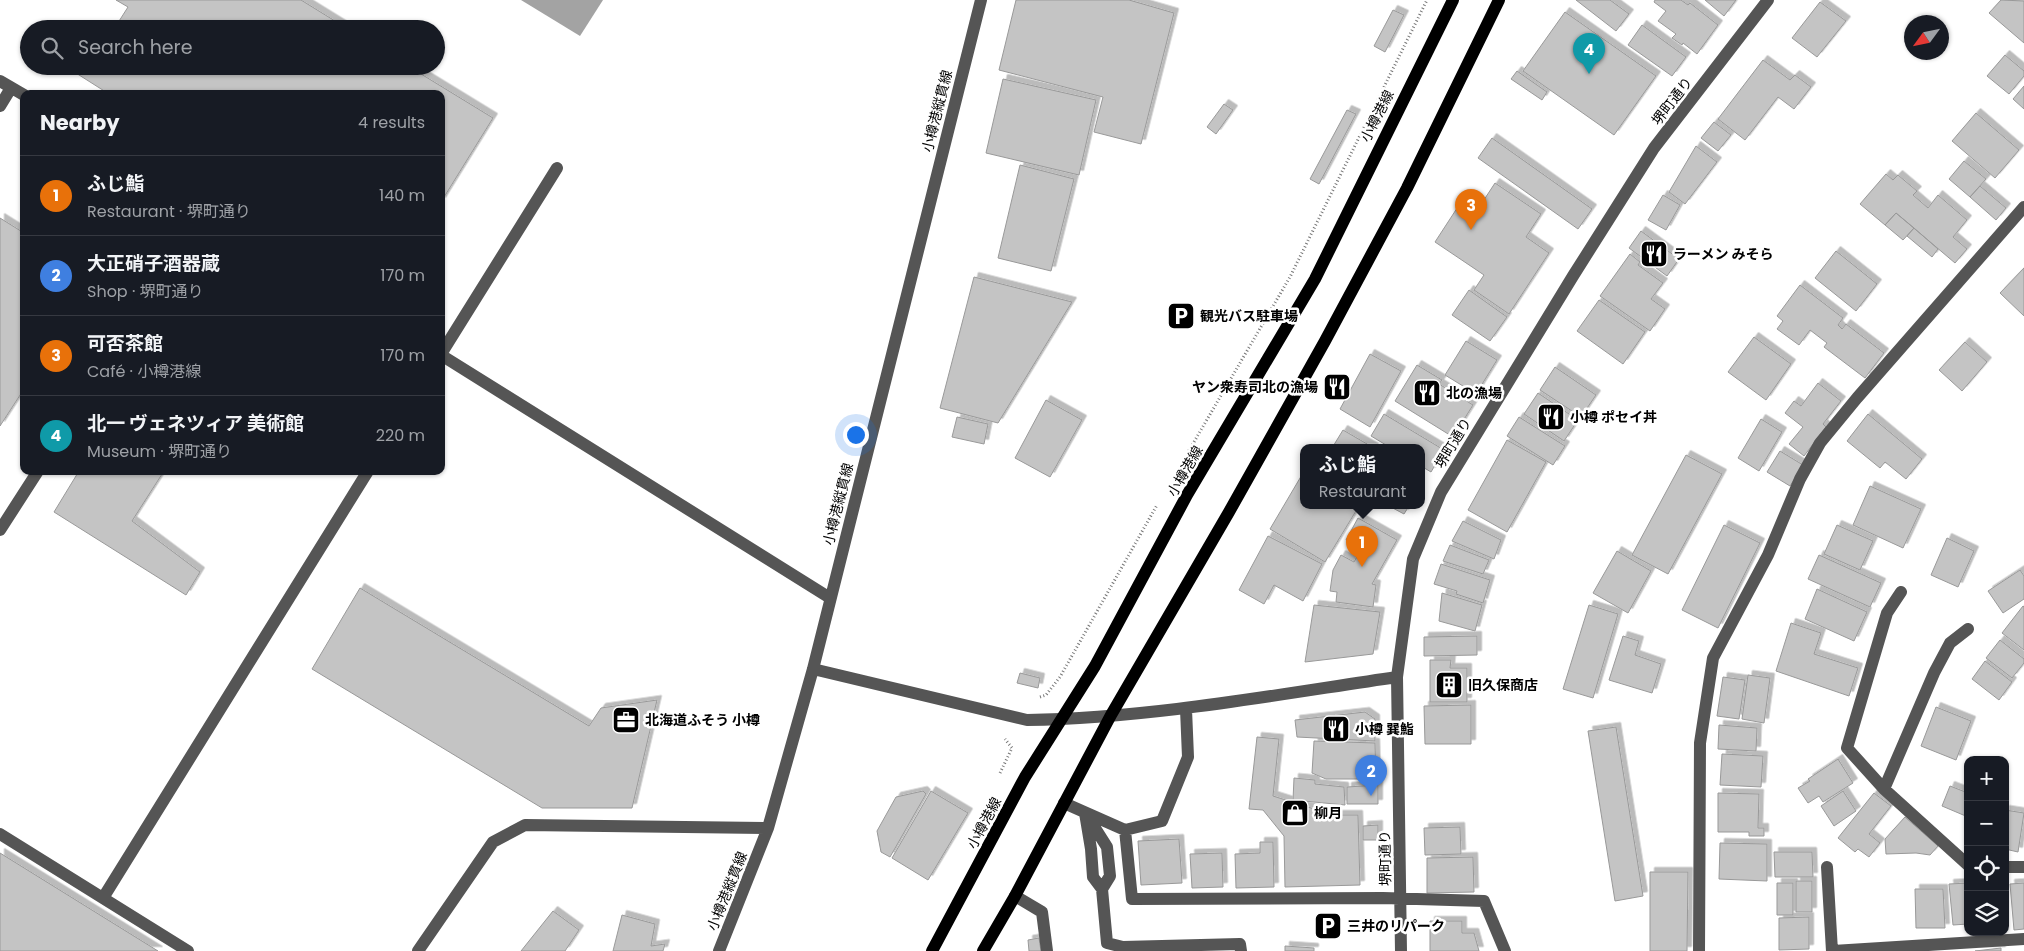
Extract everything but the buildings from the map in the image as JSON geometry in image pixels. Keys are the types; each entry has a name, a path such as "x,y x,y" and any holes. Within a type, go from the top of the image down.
{"main road":[{"name":"小樽港線","path":"932,951 1025,777 1095,666 1187,495 1315,279 1453,0"},
{"path":"983,951 1015,896 1111,715 1326,341 1407,188 1499,0"}],"street":[{"name":"小樽港縦貫線","path":"719,951 768,828 813,669 981,0"},
{"name":"堺町通り","path":"1401,951 1397,677 1413,559 1441,492 1654,148 1768,0"},
{"path":"0,81 20,94"},
{"path":"0,106 11,88"},
{"path":"445,349 557,168"},
{"path":"1699,951 1700,743 1713,658 1768,556 1800,479 1820,443 2024,207"},
{"path":"445,357 830,598"},
{"path":"0,530 35,475"},
{"path":"103,898 366,475"},
{"path":"1901,592 1887,612 1847,748 1884,789 1964,861"},
{"path":"1884,789 1934,672 1950,643 1968,629"},
{"path":"813,669 1027,720 1186,709 1397,677"},
{"path":"1064,803 1125,830 1162,821 1188,757 1186,709"},
{"path":"1085,813 1107,847 1110,876 1102,889 1107,942 1123,947 1240,944 1241,951"},
{"path":"418,951 493,842 525,825 768,828"},
{"path":"1125,830 1132,899 1401,898 1484,901 1505,951"},
{"path":"0,834 188,951"},
{"path":"1827,867 1833,951 2024,939"},
{"path":"2009,867 2024,867"},
{"path":"1015,896 1042,912 1047,951"}],"path":[{"path":"1183,461 1290,277 1427,0"},
{"path":"1040,697 1046,695 1060,677 1158,504"},
{"path":"1000,773 1012,748 1005,740"}],"shaded area":[{"path":"521,0 603,0 580,36"}],"place":[{"name":"北一 ヴェネツィア 美術館","path":"1589,74"},
{"name":"可否茶館","path":"1471,230"},
{"name":"ラーメン みそら","path":"1654,254"},
{"name":"観光バス駐車場","path":"1181,316"},
{"name":"ヤン衆寿司北の漁場","path":"1337,387"},
{"name":"北の漁場","path":"1427,393"},
{"name":"小樽 ポセイ丼","path":"1551,417"},
{"name":"ふじ鮨","path":"1362,567"},
{"name":"旧久保商店","path":"1449,685"},
{"name":"北海道ふそう 小樽","path":"626,720"},
{"name":"小樽 巽鮨","path":"1336,729"},
{"name":"大正硝子酒器蔵","path":"1371,796"},
{"name":"柳月","path":"1295,813"},
{"name":"三井のリパーク","path":"1328,926"}]}
